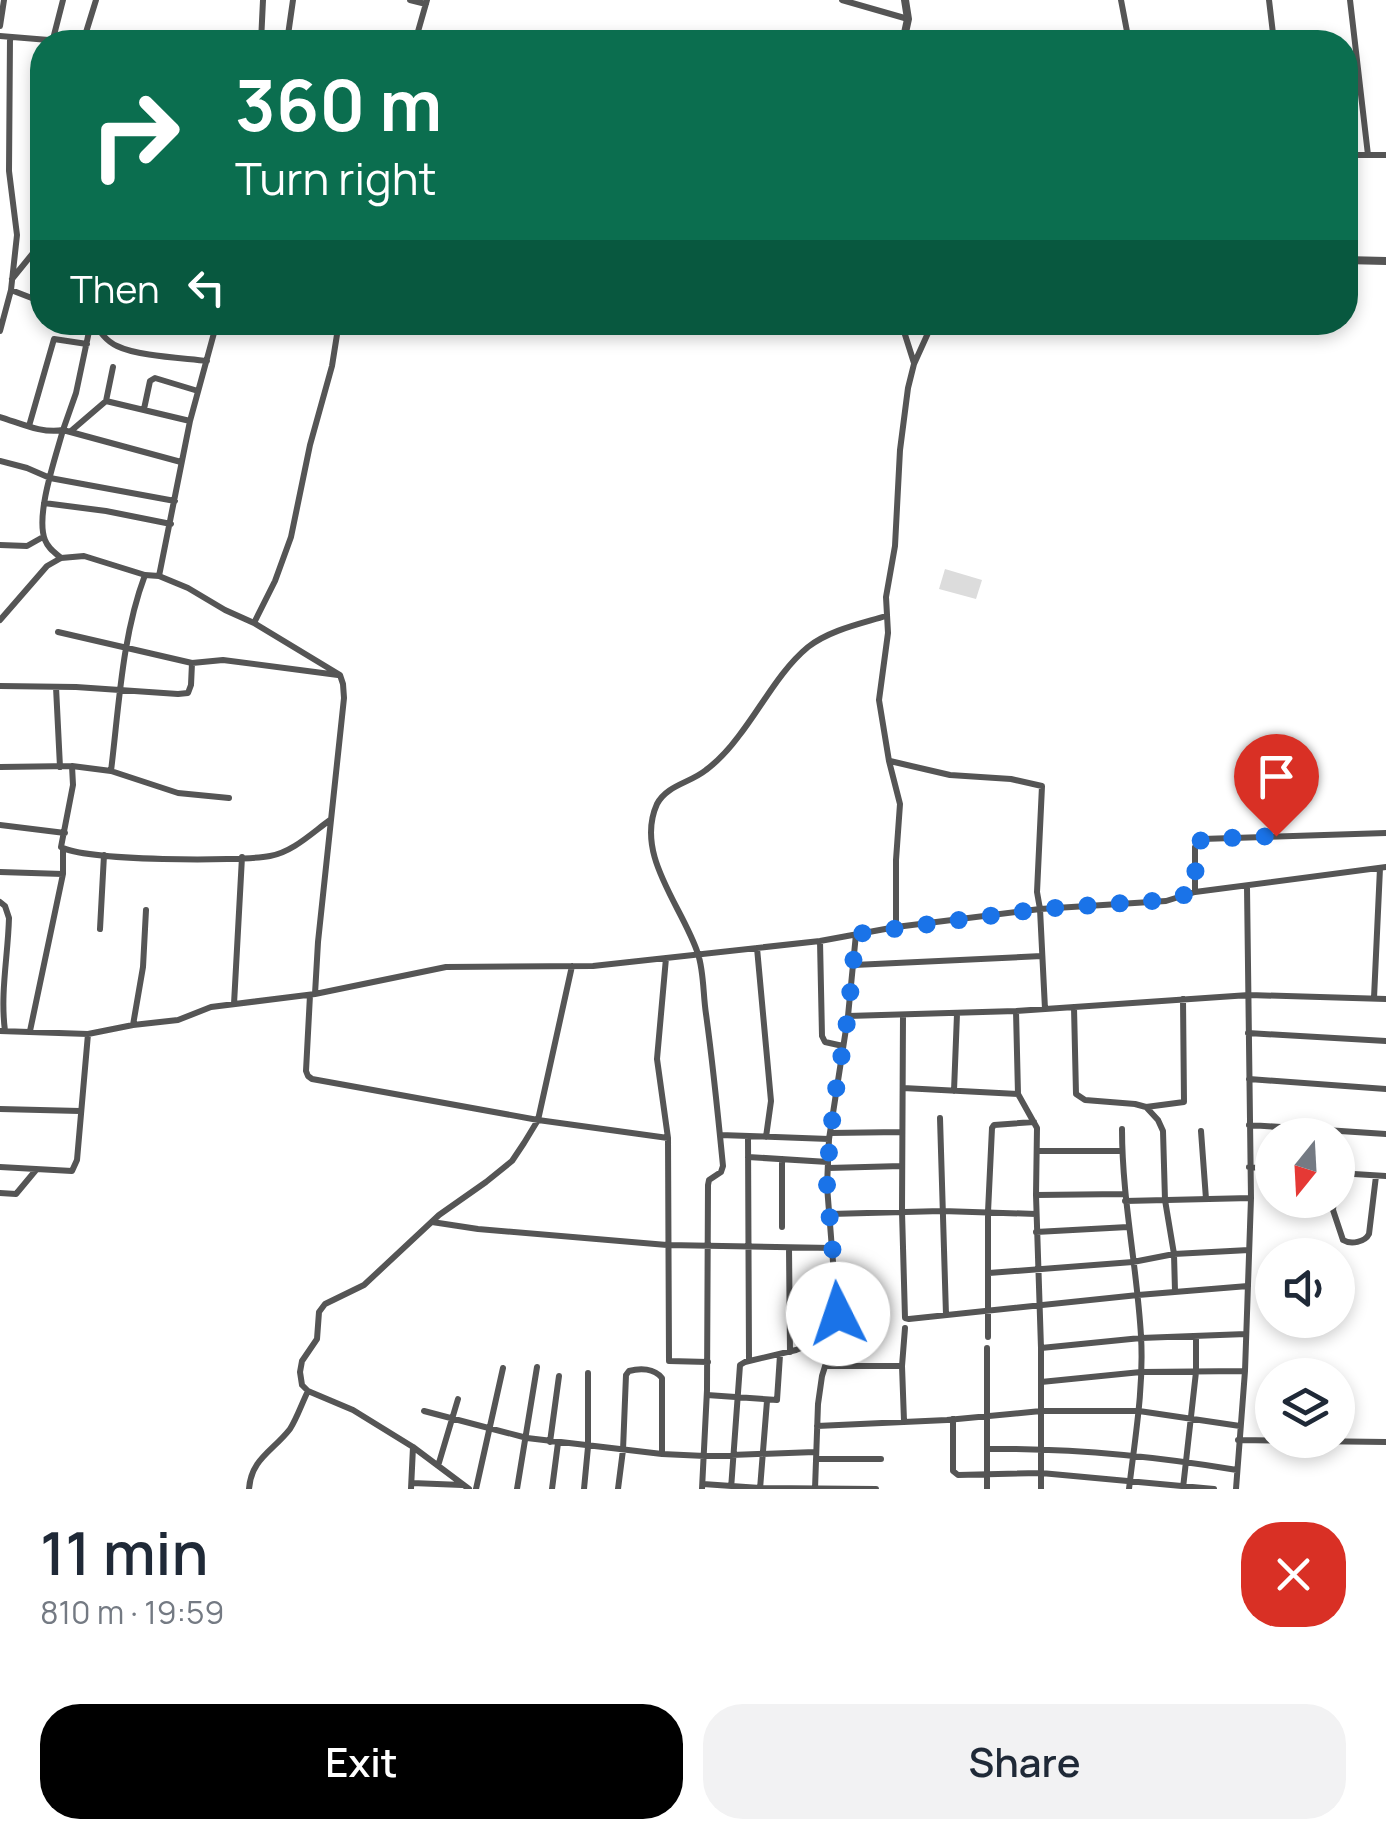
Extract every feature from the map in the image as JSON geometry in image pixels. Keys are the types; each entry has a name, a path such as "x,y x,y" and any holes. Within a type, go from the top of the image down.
{"street":[{"path":"0,26 4,0"},
{"path":"56,30 63,0"},
{"path":"87,30 96,0"},
{"path":"261,30 262,0"},
{"path":"288,30 292,0"},
{"path":"410,0 426,2 418,30"},
{"path":"842,0 908,19"},
{"path":"906,0 906,30"},
{"path":"1127,30 1121,3 1130,0"},
{"path":"1269,0 1273,30"},
{"path":"1350,0 1353,30"},
{"path":"0,36 30,38"},
{"path":"0,331 11,290 17,235 8,172 10,37"},
{"path":"1358,69 1368,156"},
{"path":"1358,156 1386,156"},
{"path":"11,280 30,257"},
{"path":"1358,260 1386,261"},
{"path":"11,290 30,297"},
{"path":"61,558 43,537 44,503 67,431 89,335"},
{"path":"103,335 127,350 207,361"},
{"path":"159,576 190,420 213,335"},
{"path":"254,623 291,537 337,335"},
{"path":"905,335 914,364"},
{"path":"896,928 900,804 878,700 888,633 886,616 908,388 927,335"},
{"path":"29,426 54,339 87,344"},
{"path":"67,431 106,401 113,367"},
{"path":"144,409 150,382 156,378 198,391"},
{"path":"106,401 190,420"},
{"path":"0,417 181,462"},
{"path":"0,460 50,478 176,501"},
{"path":"44,503 171,524"},
{"path":"0,545 27,546 43,537"},
{"path":"0,620 39,574 61,558 84,556 188,588 340,675 344,698 308,1076 538,1120 668,1138"},
{"path":"111,771 136,600 146,575"},
{"path":"876,1489 703,1486 708,1185 722,1170 720,1135 698,954 652,855 652,825 661,797 699,775 720,756 808,648 836,632 886,616"},
{"path":"58,632 192,663 224,660 340,675"},
{"path":"0,686 188,693 192,663"},
{"path":"56,687 60,767"},
{"path":"888,761 950,775 1011,779 1042,786 1036,892 1044,1009"},
{"path":"30,1031 63,874 61,847 73,785 72,766"},
{"path":"0,767 72,766 111,771 178,793 230,798"},
{"path":"63,849 104,855 271,856 331,819"},
{"path":"0,824 64,833"},
{"path":"1195,892 1196,846 1202,839 1386,833"},
{"path":"100,929 104,855"},
{"path":"234,1004 242,857"},
{"path":"0,902 10,918 1,996 2,1030 88,1034 178,1020 211,1007 313,995 446,967 572,966 666,958 820,941 1040,909 1166,900 1195,892 1383,867 1374,998"},
{"path":"0,872 63,874"},
{"path":"1236,1489 1250,1198 1247,886"},
{"path":"132,1025 143,967 146,910"},
{"path":"815,1488 818,1404 838,1324 830,1214 830,1136 856,934"},
{"path":"820,941 822,1036 825,1042 843,1046"},
{"path":"758,948 771,1102 766,1136"},
{"path":"853,965 1042,956"},
{"path":"666,958 657,1059 668,1138 669,1361 708,1362"},
{"path":"469,1488 354,1410 308,1391 300,1372 305,1353 318,1335 318,1312 325,1304 364,1285 432,1222 512,1160 538,1120 572,966"},
{"path":"848,1016 1016,1011 1249,995 1386,999"},
{"path":"1074,1007 1076,1094 1085,1100 1146,1107 1184,1102 1182,999"},
{"path":"1016,1011 1018,1094 1035,1122 1037,1151 1041,1489"},
{"path":"954,1091 958,1014"},
{"path":"903,1015 905,1318 1248,1286"},
{"path":"1248,1033 1386,1041"},
{"path":"0,1168 72,1171 88,1034"},
{"path":"1248,1079 1386,1088"},
{"path":"902,1088 1018,1094"},
{"path":"1146,1107 1163,1132 1165,1200 1174,1254 1175,1291"},
{"path":"0,1108 80,1111"},
{"path":"940,1118 946,1315"},
{"path":"988,1337 993,1126 1035,1122"},
{"path":"1249,1125 1386,1134"},
{"path":"1122,1129 1125,1198 1141,1338 1139,1411 1130,1485"},
{"path":"1201,1131 1206,1199"},
{"path":"720,1135 902,1132"},
{"path":"748,1136 749,1361"},
{"path":"1037,1151 1122,1151"},
{"path":"748,1157 828,1165 902,1166"},
{"path":"782,1159 782,1227"},
{"path":"1250,1167 1255,1167"},
{"path":"0,1194 16,1194 37,1169"},
{"path":"1355,1174 1386,1176"},
{"path":"1336,1218 1342,1240 1364,1240 1369,1234 1376,1176"},
{"path":"1036,1195 1165,1200 1250,1198"},
{"path":"830,1214 1036,1214"},
{"path":"432,1222 667,1246 832,1248"},
{"path":"1036,1232 1128,1227"},
{"path":"789,1248 790,1352"},
{"path":"989,1273 1249,1250"},
{"path":"904,1421 905,1328"},
{"path":"732,1488 740,1365 836,1334"},
{"path":"1041,1348 1141,1338 1246,1334"},
{"path":"1183,1487 1196,1372 1196,1336"},
{"path":"987,1348 987,1489"},
{"path":"707,1396 777,1399 780,1355"},
{"path":"826,1366 902,1366"},
{"path":"517,1489 537,1367"},
{"path":"469,1488 490,1429 503,1368"},
{"path":"618,1489 629,1371 648,1370 662,1378 662,1454"},
{"path":"1041,1382 1141,1372 1244,1371"},
{"path":"584,1489 588,1373"},
{"path":"552,1489 559,1376"},
{"path":"249,1489 256,1462 292,1426 308,1391"},
{"path":"438,1466 458,1399"},
{"path":"760,1489 767,1401"},
{"path":"817,1426 1041,1411 1139,1411 1240,1426"},
{"path":"424,1412 527,1438 662,1454 882,1458"},
{"path":"953,1419 953,1471 958,1475 1041,1473 1130,1485 1214,1489"},
{"path":"1238,1440 1386,1442"},
{"path":"412,1447 411,1486 469,1488"},
{"path":"986,1449 1133,1454 1237,1470"}],"shaded area":[{"path":"945,569 982,580 976,599 939,589"}],"route":[{"path":"838,1314 827,1186 829,1139 856,934 1040,909 1166,900 1195,892 1196,846 1202,839 1276,836"}]}
